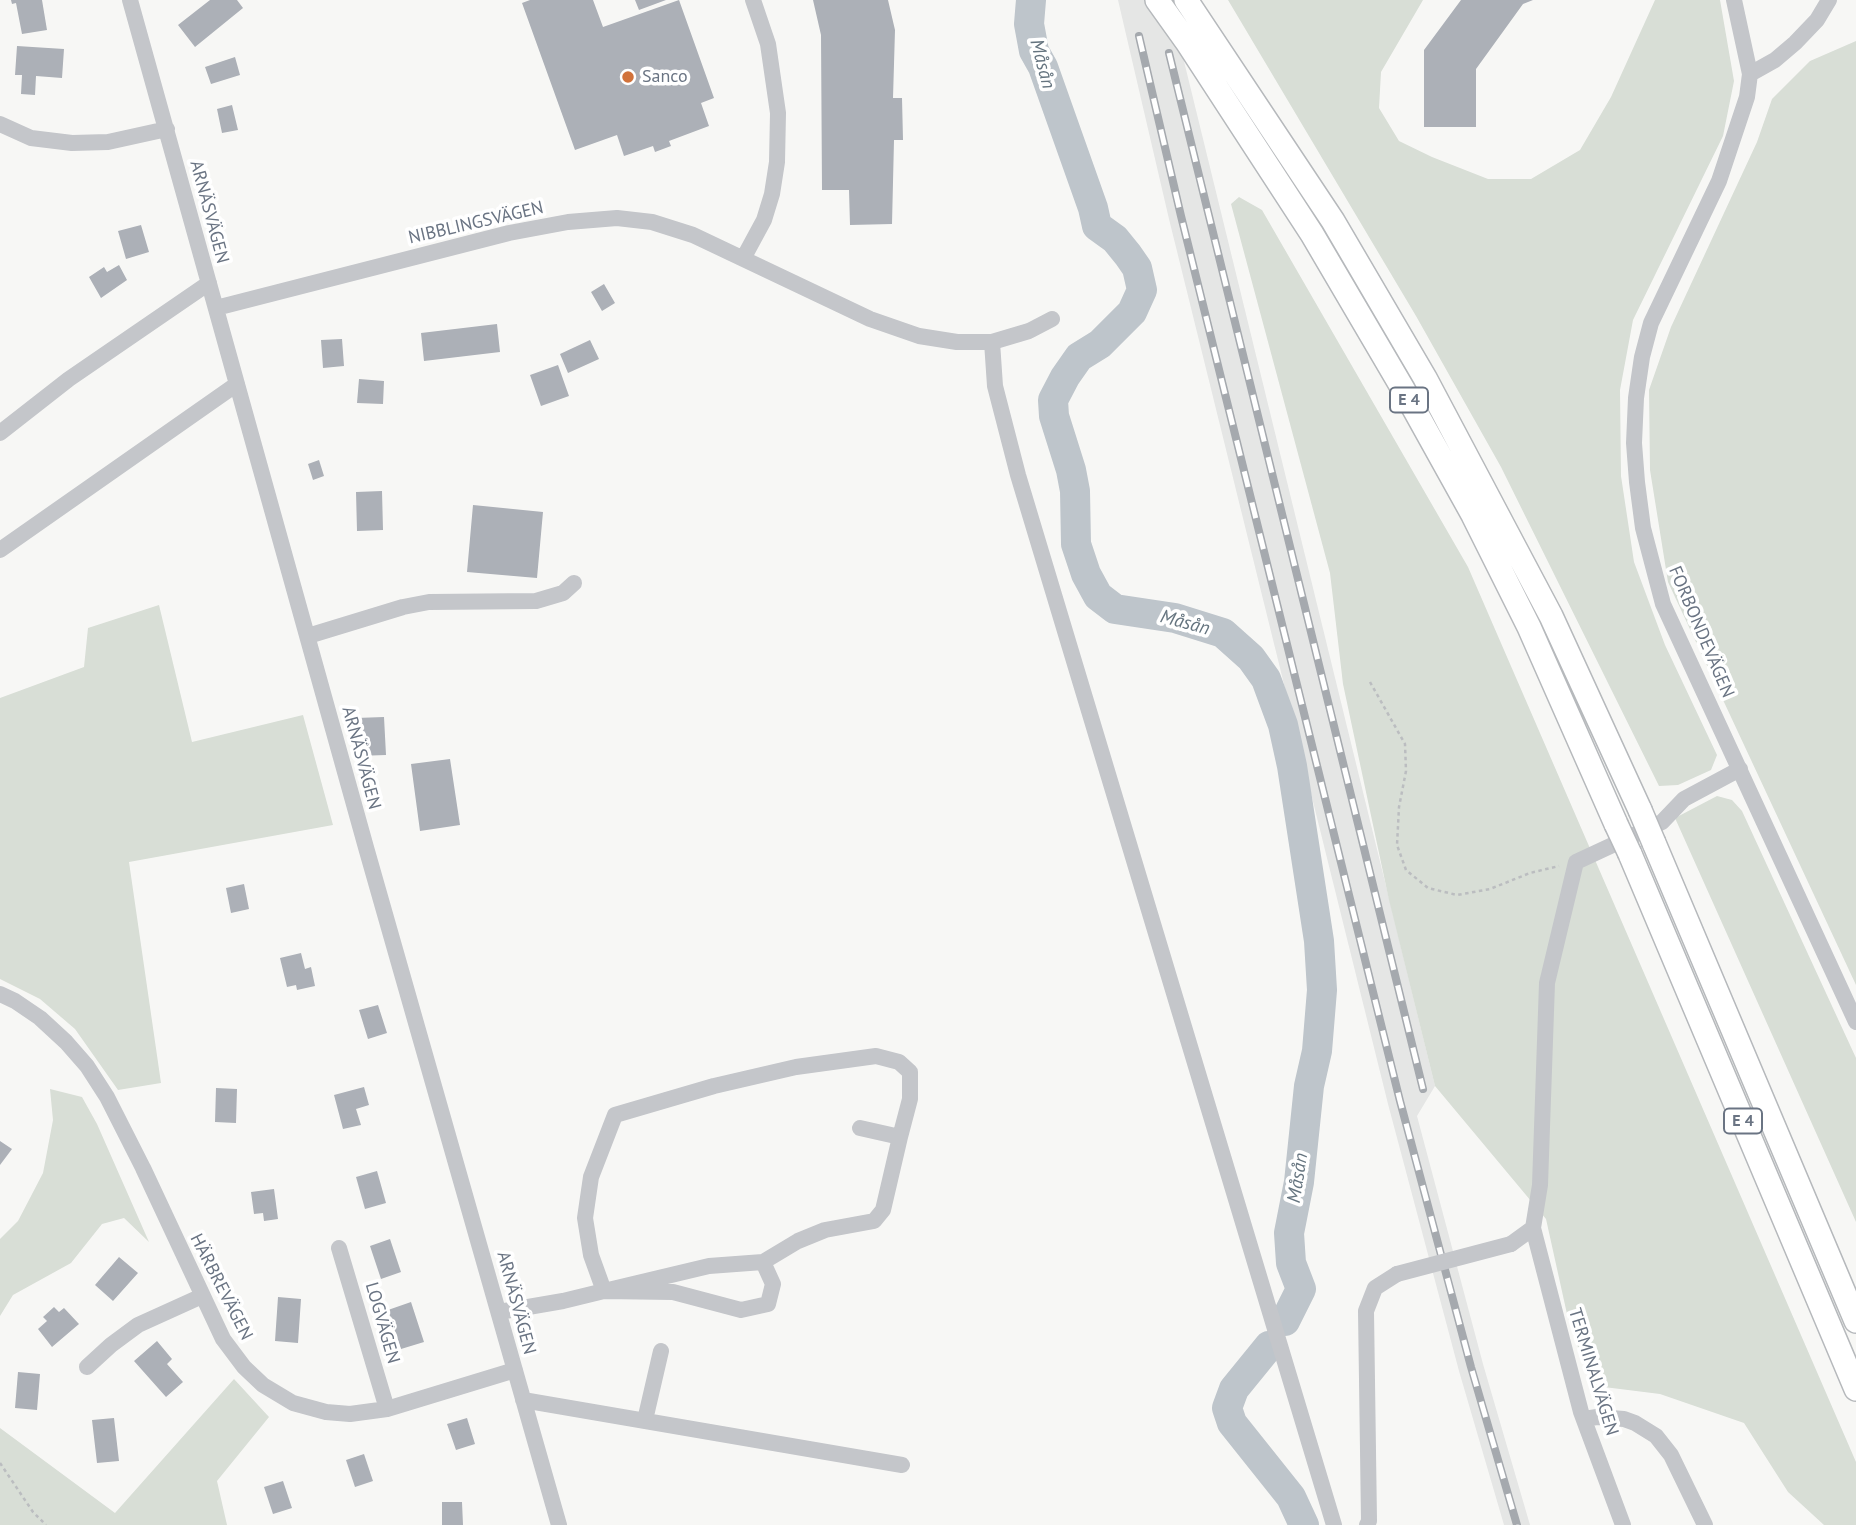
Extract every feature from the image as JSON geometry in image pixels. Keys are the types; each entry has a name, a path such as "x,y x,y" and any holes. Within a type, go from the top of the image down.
{"highway":[{"name":"E 4","path":"1157,0 1187,41 1312,234 1473,515 1529,627 1630,853 1856,1389"},
{"name":"E 4","path":"1186,0 1333,221 1425,378 1551,616 1640,810 1856,1321"}],"street":[{"name":"ARNÄSVÄGEN","path":"130,0 559,1525"},
{"path":"744,257 764,220 772,194 777,162 778,113 768,44 753,0"},
{"name":"FORBONDEVÄGEN","path":"1734,0 1749,74 1747,97 1719,181 1651,323 1642,357 1636,398 1634,443 1643,528 1663,604 1856,1021"},
{"path":"1749,74 1775,60 1795,43 1817,20 1829,0"},
{"path":"0,124 31,138 72,143 108,142 167,129"},
{"name":"NIBBLINGSVÄGEN","path":"216,308 509,233 568,222 617,218 652,222 693,235 870,319 919,336 957,342 992,342 1029,331 1052,319"},
{"path":"0,433 69,379 209,283"},
{"path":"992,342 995,386 1018,475 1334,1525"},
{"path":"0,550 237,384"},
{"path":"308,636 403,607 429,603 536,601 563,593 574,583"},
{"path":"1367,1525 1366,1311 1375,1288 1397,1274 1511,1244 1533,1228 1541,1185 1547,983 1577,862 1662,822 1684,799 1740,769"},
{"name":"HÄRBREVÄGEN","path":"0,994 40,1018 88,1066 143,1168 202,1296 233,1354 262,1385 293,1403 326,1412 350,1414 387,1409 514,1370"},
{"path":"499,1312 562,1301 604,1291 709,1266 763,1262 799,1241 825,1230 874,1221 883,1210 910,1098 910,1072 899,1062 876,1056 773,1072 615,1115 592,1177 585,1218 591,1255 604,1291"},
{"path":"860,1128 900,1136"},
{"name":"TERMINALVÄGEN","path":"1533,1228 1584,1419 1623,1525"},
{"name":"LOGVÄGEN","path":"340,1248 387,1409"},
{"path":"604,1291 673,1293 741,1310 768,1304 773,1284 763,1262"},
{"path":"87,1367 138,1325 202,1296"},
{"path":"645,1420 661,1351"},
{"path":"523,1400 902,1465"},
{"path":"1584,1419 1597,1416 1624,1419 1656,1436 1671,1455 1705,1525"}],"path":[{"path":"1370,682 1405,744 1406,771 1399,807 1397,845 1406,870 1428,888 1457,895 1490,889 1530,873 1577,862"},
{"path":"0,1462 33,1512 46,1525"}],"shaded area":[{"path":"1118,0 1169,0 1435,1086 1417,1116 1483,1364 1530,1525 1504,1525 1459,1371 1388,1104 1169,219"},
{"path":"1228,0 1423,0 1381,72 1379,108 1399,141 1432,157 1488,179 1531,179 1580,150 1611,97 1655,0 1720,0 1734,81 1723,136 1633,320 1620,390 1621,476 1634,562 1665,645 1717,755 1711,770 1678,785 1659,786 1501,467 1416,316"},
{"path":"1856,41 1856,985 1668,582 1650,470 1649,390 1671,327 1757,142 1772,99 1810,61"},
{"path":"1239,197 1262,210 1468,567 1856,1462 1856,1525 1824,1525 1788,1492 1744,1423 1660,1394 1596,1386 1584,1365 1567,1314 1546,1219 1435,1086 1389,900 1343,684 1330,573 1231,204"},
{"path":"159,605 192,742 303,715 333,825 129,862 161,1083 118,1090 75,1029 40,999 0,979 0,698 84,667 88,628"},
{"path":"1717,796 1732,800 1742,811 1856,1058 1856,1222 1675,818"},
{"path":"50,1089 82,1097 97,1124 149,1242 124,1218 102,1224 71,1263 13,1295 0,1316 0,1239 18,1221 43,1173 53,1120"},
{"path":"234,1379 269,1417 217,1481 227,1525 0,1525 0,1428 115,1513"}],"building":[{"path":"11,0 42,0 47,30 22,34 16,3 12,4"},
{"path":"210,0 237,0 243,8 195,47 178,25"},
{"name":"Sanco","path":"530,0 593,0 603,27 679,0 714,98 701,103 709,126 669,141 671,146 655,152 653,146 624,156 617,135 575,150 522,3"},
{"path":"635,0 666,0 639,10"},
{"path":"813,0 888,0 895,30 893,98 902,98 903,140 894,140 892,224 850,225 849,190 822,190 821,35"},
{"path":"1461,0 1533,0 1523,4 1476,69 1476,127 1424,127 1424,50"},
{"path":"17,46 64,49 62,78 36,76 35,95 21,94 22,75 15,75"},
{"path":"235,57 240,75 211,84 205,67"},
{"path":"232,105 238,130 222,133 217,109"},
{"path":"141,225 149,252 126,259 118,231"},
{"path":"119,265 127,280 101,298 89,277 104,267 107,272"},
{"path":"604,284 615,303 602,311 591,292"},
{"path":"497,324 500,352 424,361 421,333"},
{"path":"342,339 344,366 323,368 321,340"},
{"path":"590,340 599,359 568,373 560,354"},
{"path":"558,365 569,396 541,406 530,375"},
{"path":"359,379 384,381 383,404 357,403"},
{"path":"319,460 324,476 313,480 308,464"},
{"path":"382,491 383,530 357,531 356,492"},
{"path":"473,505 543,512 537,578 467,572"},
{"path":"384,717 386,755 357,756 356,718"},
{"path":"450,759 460,825 420,831 411,764"},
{"path":"244,884 249,909 231,913 226,888"},
{"path":"301,953 305,969 311,967 315,986 297,990 296,985 287,987 280,958"},
{"path":"378,1005 387,1033 368,1039 359,1010"},
{"path":"364,1087 369,1105 356,1109 361,1125 343,1129 334,1095"},
{"path":"216,1088 237,1089 236,1123 215,1122"},
{"path":"0,1141 12,1149 0,1165"},
{"path":"377,1171 386,1203 365,1209 356,1177"},
{"path":"274,1189 278,1219 264,1221 263,1213 254,1214 251,1192"},
{"path":"390,1239 401,1272 381,1279 370,1246"},
{"path":"119,1257 138,1273 113,1301 95,1285"},
{"path":"278,1297 301,1299 298,1343 275,1341"},
{"path":"411,1302 424,1342 401,1349 388,1310"},
{"path":"54,1307 59,1312 64,1308 79,1324 52,1347 38,1329 47,1321 43,1317"},
{"path":"157,1341 172,1359 167,1364 183,1382 166,1397 134,1361"},
{"path":"18,1372 40,1374 37,1410 15,1408"},
{"path":"114,1418 119,1461 97,1463 92,1420"},
{"path":"467,1418 475,1444 456,1450 447,1424"},
{"path":"364,1454 373,1481 355,1487 346,1460"},
{"path":"283,1481 292,1508 273,1514 264,1487"},
{"path":"442,1502 462,1502 463,1525 442,1525"}],"waterway":[{"name":"Måsån","path":"1031,0 1029,24 1034,51 1043,67 1097,226 1115,239 1128,255 1137,268 1142,290 1132,312 1100,344 1079,357 1053,400 1054,416 1075,491 1076,544 1086,574 1098,596 1115,609 1175,618 1223,633 1251,658 1266,679 1283,725 1292,766 1319,941 1322,990 1317,1051 1309,1086 1299,1182 1289,1233 1291,1263 1301,1289 1285,1321"},
{"name":"Måsån","path":"1269,1346 1234,1389 1227,1408 1232,1423 1291,1497 1304,1525"}],"railway":[{"path":"1139,36 1400,1101 1471,1367 1517,1525"},
{"path":"1169,53 1423,1089"}],"place":[{"name":"Sanco","path":"628,77"}]}
